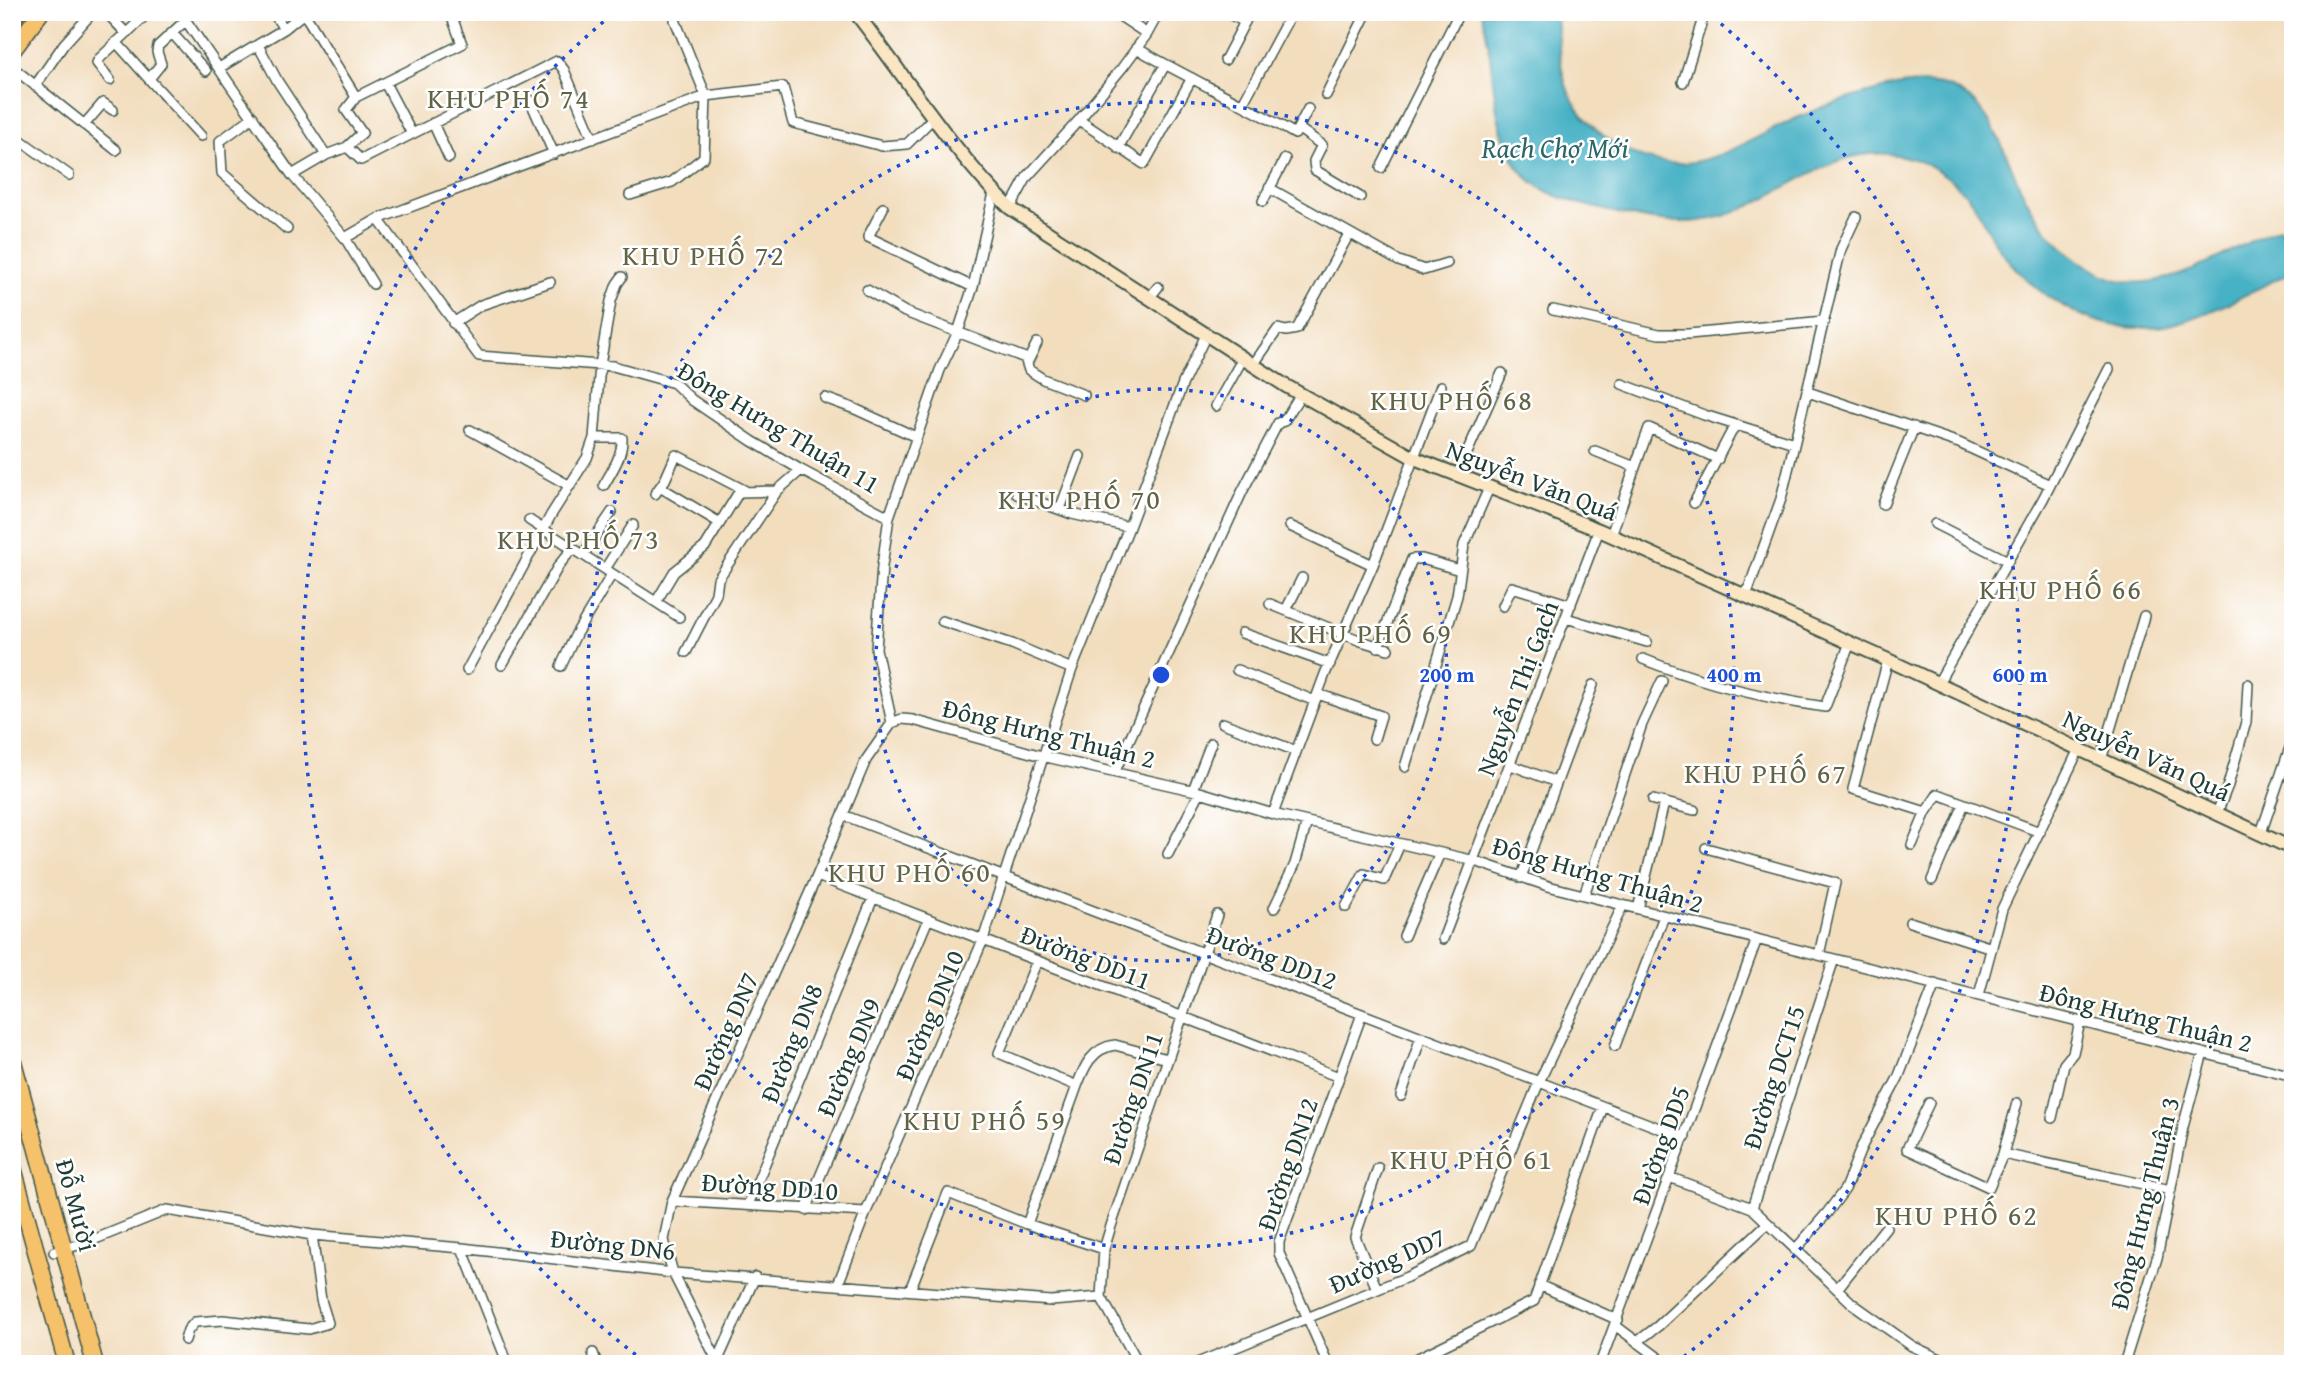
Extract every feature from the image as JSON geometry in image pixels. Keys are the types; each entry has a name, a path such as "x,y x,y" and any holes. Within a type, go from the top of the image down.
{"highway":[{"path":"12,51 41,12"},
{"name":"Đỗ Mười","path":"12,1058 85,1364"},
{"name":"Đỗ Mười","path":"12,1099 95,1364"},
{"name":"Đỗ Mười","path":"12,1164 15,1200 56,1364"},
{"name":"Đỗ Mười","path":"15,1200 67,1364"}],"main road":[{"path":"12,19 18,12"},
{"name":"Nguyễn Văn Quá","path":"855,12 994,193 1010,208 1301,394 1413,458 1605,532 1938,683 2293,849"}],"street":[{"path":"35,86 64,44 93,12"},
{"path":"106,12 126,33"},
{"path":"110,79 97,62 149,12"},
{"path":"273,12 284,29"},
{"path":"292,175 326,155 347,147 362,133 346,110 356,97 462,44 450,12"},
{"path":"1010,208 1027,177 1079,120 1147,34 1159,12"},
{"path":"1225,12 1245,22"},
{"path":"1225,60 1250,12"},
{"path":"1243,103 1292,12"},
{"path":"1326,95 1367,12"},
{"path":"1683,82 1705,12"},
{"path":"219,68 284,29 304,13 356,97"},
{"path":"1381,168 1455,15"},
{"path":"149,79 162,64 157,52 158,46 172,33 183,16 292,175 345,238 373,284"},
{"path":"1119,16 1147,34"},
{"path":"630,195 672,182 704,157 706,96 675,20"},
{"path":"172,33 206,71"},
{"path":"116,42 201,136"},
{"path":"258,45 278,82 326,155"},
{"path":"1136,48 1243,103 1294,134 1308,109"},
{"path":"347,147 360,160 557,61 564,70 593,139"},
{"path":"1118,148 1165,65"},
{"path":"12,67 116,150"},
{"path":"1079,120 1144,164 1192,78"},
{"path":"385,83 412,134"},
{"path":"345,238 378,219 706,96 783,87 793,123 882,146 907,144 934,117"},
{"path":"530,100 554,154"},
{"path":"84,125 103,103 113,110"},
{"path":"253,117 220,141 222,173 287,229"},
{"path":"433,123 449,158"},
{"path":"1297,128 1322,145 1314,161 1315,170 1360,197"},
{"path":"12,134 69,175"},
{"path":"1263,201 1285,159"},
{"path":"1269,188 1399,261 1423,270 1447,263"},
{"name":"Đông Hưng Thuận 11","path":"892,723 876,649 882,566 889,517 940,370 973,287 994,193"},
{"path":"883,208 869,237 973,287"},
{"path":"1746,596 1781,499 1841,249 1856,217"},
{"name":"Đông Hưng Thuận 11","path":"378,219 480,356 600,365 674,383 692,401 752,441 889,517"},
{"path":"1216,407 1248,361 1278,329 1297,329 1349,234"},
{"path":"467,670 551,515 587,458 594,438 600,365 611,301 622,277"},
{"path":"453,323 481,304 550,282"},
{"path":"1149,298 1158,287"},
{"path":"867,290 905,312 1025,358 1029,370 1043,379 1084,395"},
{"path":"1553,310 1659,334 1689,334 1824,321"},
{"name":"Đường DN10","path":"838,1284 866,1212 983,940 1006,877 1042,756 1072,669 1183,383 1206,335"},
{"path":"1027,363 1037,343"},
{"path":"1938,683 2050,485 2109,369"},
{"path":"1457,476 1502,373"},
{"path":"1622,384 1735,425 1794,443"},
{"path":"1273,814 1330,664 1373,565 1441,386"},
{"path":"1808,392 1959,443 2050,485"},
{"path":"1115,771 1242,492 1278,423 1284,421 1301,394"},
{"path":"825,398 916,437"},
{"path":"1694,503 1735,425"},
{"path":"1883,504 1914,427"},
{"name":"Nguyễn Thị Gạch","path":"1443,939 1571,605 1635,467 1649,428 1718,459"},
{"path":"470,430 570,486"},
{"path":"594,438 622,438 617,462 604,485"},
{"path":"1595,452 1635,467"},
{"path":"720,523 657,491 676,455 744,490 776,491"},
{"path":"1060,509 1080,456"},
{"path":"686,652 716,594 718,579 776,491 801,470"},
{"path":"1405,767 1457,596 1464,545 1489,488"},
{"path":"656,602 674,572 705,547 731,503 739,492 744,490"},
{"path":"1017,494 1060,509 1129,527"},
{"path":"583,555 612,512"},
{"path":"529,520 679,617"},
{"path":"1935,524 2008,561"},
{"path":"561,666 633,525"},
{"path":"1290,526 1373,565"},
{"path":"502,665 559,565 573,548"},
{"path":"1270,604 1383,648 1412,559 1422,559 1460,570"},
{"path":"1286,610 1302,578"},
{"path":"1503,606 1512,587 1571,605"},
{"path":"2101,760 2144,616"},
{"path":"1566,618 1647,642"},
{"path":"942,621 1012,644 1072,669"},
{"path":"1242,633 1330,664"},
{"path":"1643,659 1713,684 1782,701 1825,707 1850,643"},
{"path":"1888,660 1853,789 1926,812"},
{"path":"1237,670 1381,716 1374,739"},
{"path":"1584,895 1642,724 1662,681"},
{"path":"2217,813 2246,722 2248,684"},
{"path":"1521,878 1592,685"},
{"name":"Đông Hưng Thuận 2","path":"892,723 902,719 913,720 1042,756 1196,791 1273,814 1475,861 1521,878 1584,895 2293,1076"},
{"name":"Đường DN7","path":"719,1362 673,1273 664,1240 672,1201 866,760 892,723"},
{"path":"1223,723 1296,751"},
{"path":"2261,833 2293,739"},
{"path":"1168,854 1196,791 1211,743"},
{"path":"1979,995 2003,909 2079,750"},
{"path":"1511,765 1556,782"},
{"path":"1912,845 1926,812 1938,794 2040,832"},
{"path":"1653,800 1694,810"},
{"path":"1638,909 1664,803"},
{"path":"1932,880 1964,804"},
{"name":"Đường DD12","path":"843,815 1685,1139"},
{"path":"1275,908 1295,864 1307,822"},
{"path":"1346,907 1364,874 1384,880 1400,844"},
{"path":"1706,848 1835,883 1819,955"},
{"path":"1404,936 1440,853"},
{"name":"Đường DD11","path":"817,876 1339,1077"},
{"name":"Đường DN8","path":"748,1205 873,898"},
{"name":"Đường DD7","path":"1195,1364 1377,1289 1471,1246 1539,1082 1623,905"},
{"name":"Đường DN11","path":"1101,1297 1104,1249 1217,915"},
{"path":"1615,1046 1664,916"},
{"name":"Đường DN9","path":"806,1210 928,919"},
{"path":"1910,922 1992,948"},
{"name":"Đường DD5","path":"1603,1363 1757,939"},
{"name":"Đường DCT15","path":"1752,1208 1834,959"},
{"path":"1037,961 999,1053 1077,1086"},
{"path":"1795,1250 1845,1189 1862,1146 1898,1078 1935,984"},
{"name":"Đường DN12","path":"1328,1364 1279,1253 1279,1242 1362,1014"},
{"path":"2052,1118 2064,1064 2073,1053 2080,1022"},
{"path":"1401,1096 1421,1037"},
{"path":"1027,1224 1077,1086 1090,1058 1108,1046 1115,1045 1167,1059"},
{"name":"Đông Hưng Thuận 3","path":"2124,1364 2152,1276 2183,1127 2203,1053"},
{"path":"1929,1103 1907,1149 1989,1187 2003,1154 2017,1103"},
{"path":"1406,1364 1534,1301 1603,1107"},
{"path":"2003,1154 2171,1190"},
{"path":"1377,1289 1355,1237 1378,1168"},
{"path":"1669,1177 1752,1208 1853,1304 1912,1346 1951,1364"},
{"path":"910,1290 948,1193 1027,1224 1104,1249"},
{"name":"Đường DD10","path":"672,1201 866,1212"},
{"name":"Đường DN6","path":"59,1251 167,1210 312,1235 461,1248 673,1273 1051,1301 1101,1297"},
{"path":"1637,1342 1668,1317 1768,1223"},
{"path":"1837,1289 1886,1227"},
{"path":"185,1340 188,1330 195,1322 223,1320 309,1329 328,1323 321,1300 312,1235"},
{"path":"461,1248 508,1364"},
{"path":"719,1362 755,1277"},
{"path":"1539,1286 1617,1323 1667,1364"},
{"path":"1101,1297 1139,1364"},
{"path":"593,1353 597,1364"}],"water":[{"name":"Rạch Chợ Mới","path":"1481,12 1555,12 1561,67 1574,102 1598,131 1638,156 1662,163 1707,159 1828,105 1902,85 1941,85 1958,91 1973,101 1984,114 2037,217 2061,245 2097,272 2132,282 2165,279 2203,265 2293,223 2293,271 2221,306 2177,323 2150,328 2123,327 2096,321 2048,297 2027,279 2008,260 1992,238 1973,203 1947,177 1914,159 1877,153 1831,164 1743,209 1703,220 1654,220 1566,199 1544,190 1526,177 1512,157 1496,104 1489,48"}],"district":[{"name":"KHU PHỐ 74","path":"509,97"},
{"name":"KHU PHỐ 72","path":"704,254"},
{"name":"KHU PHỐ 68","path":"1452,399"},
{"name":"KHU PHỐ 70","path":"1080,498"},
{"name":"KHU PHỐ 73","path":"579,538"},
{"name":"KHU PHỐ 66","path":"2061,588"},
{"name":"KHU PHỐ 69","path":"1371,632"},
{"name":"KHU PHỐ 67","path":"1766,772"},
{"name":"KHU PHỐ 60","path":"910,871"},
{"name":"KHU PHỐ 59","path":"985,1119"},
{"name":"KHU PHỐ 61","path":"1472,1158"},
{"name":"KHU PHỐ 62","path":"1957,1214"}]}
